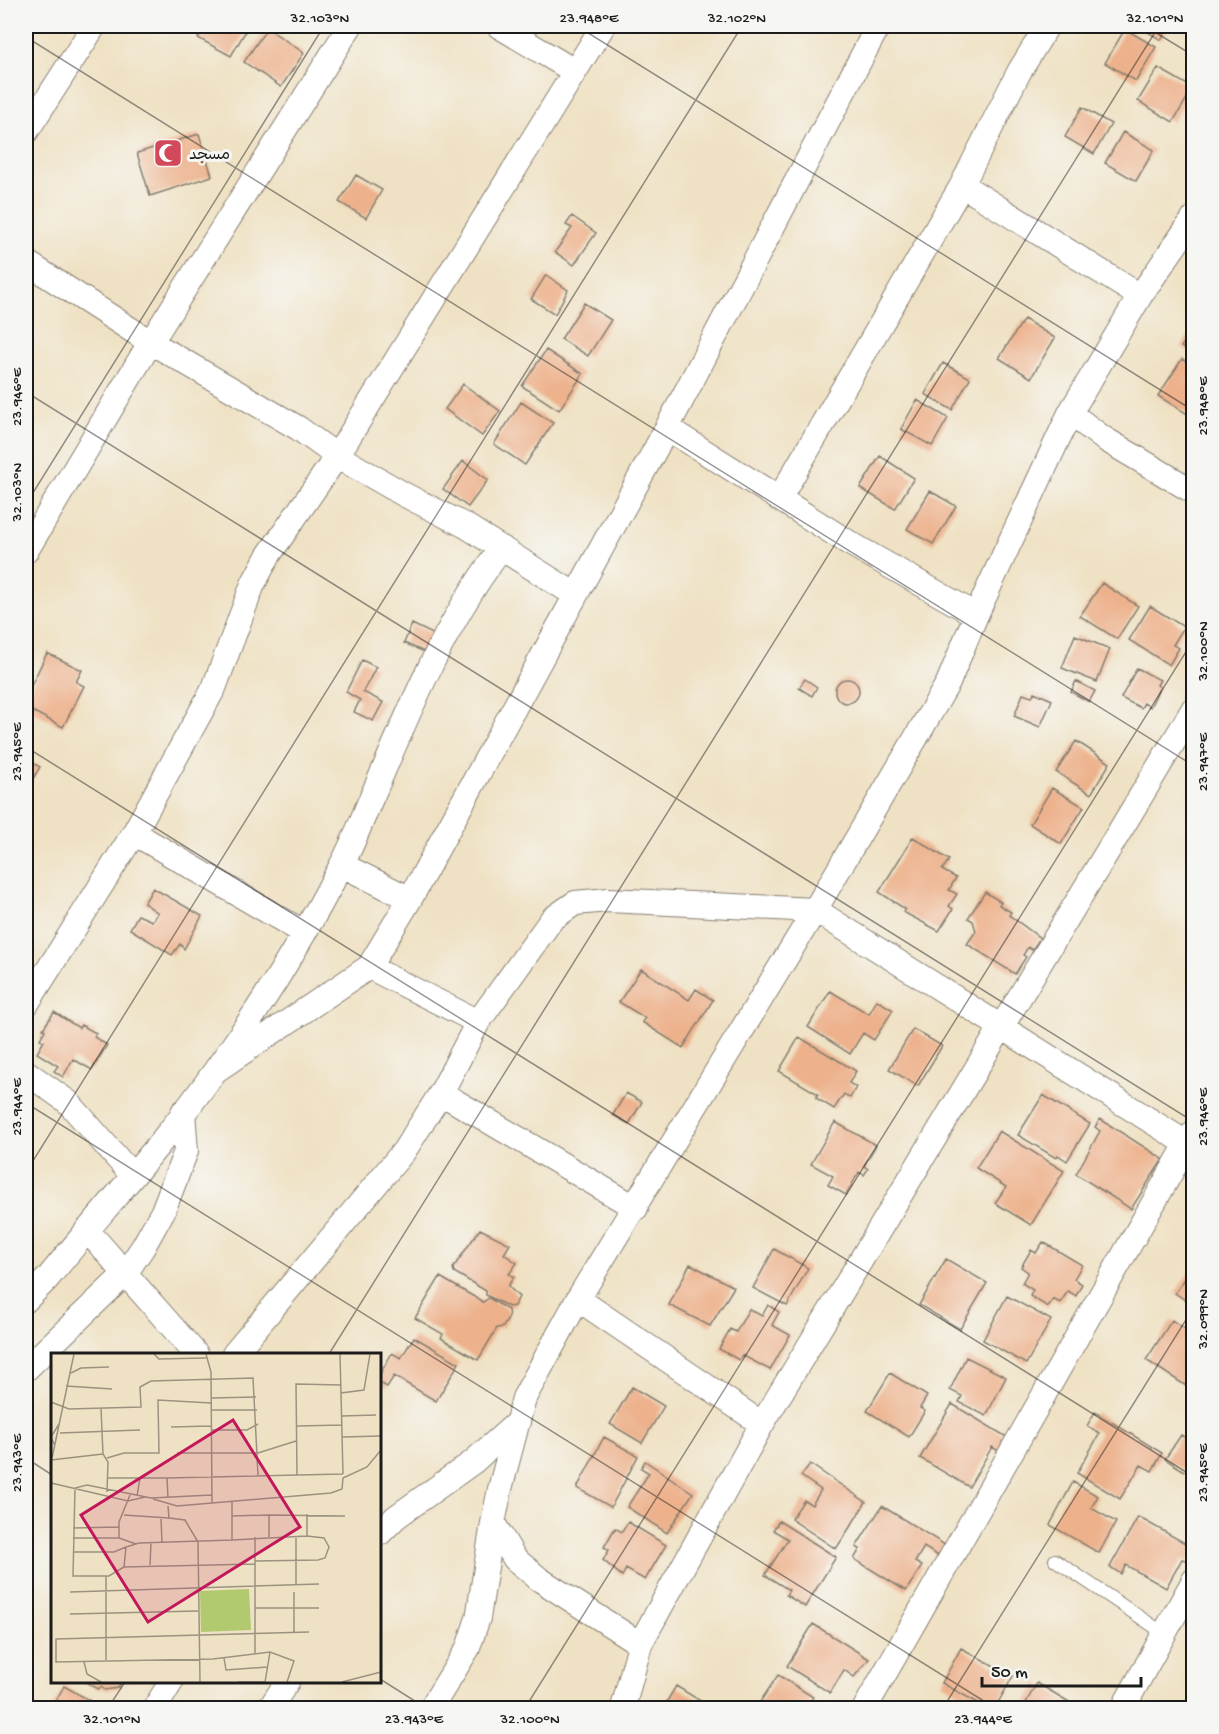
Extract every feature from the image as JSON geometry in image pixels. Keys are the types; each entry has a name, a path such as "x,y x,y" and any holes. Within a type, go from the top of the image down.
{"street":[{"path":"26,132 94,26"},
{"path":"26,551 152,342 350,26"},
{"path":"499,26 574,71"},
{"path":"26,1005 134,833 214,688 253,584 268,556 337,456 603,26"},
{"path":"215,1071 369,967 410,899 574,594 667,428 878,26"},
{"path":"779,499 962,185 1019,72 1047,26"},
{"path":"962,185 1140,296"},
{"path":"431,1708 468,1648 478,1618 493,1523 525,1398 579,1299 815,910 948,683 976,615 1070,414 1140,296 1194,218"},
{"path":"26,261 152,342 298,428 337,456 502,548 574,594"},
{"path":"1070,414 1103,438 1194,492"},
{"path":"667,428 851,544 976,615"},
{"path":"26,1300 47,1279 183,1112 215,1071 266,997 342,865 419,689 473,585 502,548"},
{"path":"623,1708 640,1644 762,1424 1194,708"},
{"path":"134,833 303,932"},
{"path":"342,865 410,899"},
{"path":"235,1353 404,1151 441,1093 477,1022 552,919 575,903 608,900 815,910 1191,1141 865,1708"},
{"path":"369,967 477,1022"},
{"path":"26,1072 68,1102 132,1175"},
{"path":"441,1093 636,1208"},
{"path":"26,1369 125,1274 163,1210 186,1151 183,1112"},
{"path":"87,1230 195,1353"},
{"path":"579,1299 762,1424"},
{"path":"381,1532 396,1516 473,1462 518,1422"},
{"path":"493,1523 515,1559 539,1579 640,1644"},
{"path":"1123,1708 1194,1580"},
{"path":"155,1708 170,1683"},
{"path":"270,1708 286,1683"}],"lane":[{"path":"1055,1560 1165,1634"}],"building":[{"path":"206,26 248,27 231,56 198,38"},
{"path":"1138,26 1169,26 1161,40"},
{"path":"267,28 304,53 281,87 244,62"},
{"path":"1125,29 1156,47 1136,81 1105,63"},
{"path":"1158,68 1193,88 1173,122 1138,101"},
{"path":"1082,107 1111,124 1094,154 1065,137"},
{"path":"1123,132 1154,150 1136,181 1105,163"},
{"path":"199,134 212,176 150,196 137,153"},
{"path":"356,175 382,190 366,218 339,202"},
{"path":"572,216 596,233 574,265 555,252 572,228 566,225"},
{"path":"546,275 568,290 555,314 531,299"},
{"path":"584,303 611,320 588,356 561,339"},
{"path":"1024,319 1055,338 1031,378 999,358"},
{"path":"1189,335 1194,339 1194,355 1181,347"},
{"path":"546,350 583,374 559,410 522,386"},
{"path":"1182,359 1194,366 1194,418 1158,396"},
{"path":"943,363 970,378 952,410 925,394"},
{"path":"463,384 500,411 482,436 445,409"},
{"path":"917,400 948,418 932,446 901,429"},
{"path":"521,402 553,423 525,465 494,444"},
{"path":"880,456 914,478 895,509 860,488"},
{"path":"463,461 488,480 468,507 443,489"},
{"path":"930,491 956,506 933,544 907,529"},
{"path":"1102,583 1138,606 1117,639 1080,616"},
{"path":"1150,606 1184,627 1173,645 1179,648 1169,665 1129,640"},
{"path":"412,624 437,636 429,654 404,643"},
{"path":"1075,635 1110,649 1097,682 1062,668"},
{"path":"47,653 82,670 76,682 84,686 63,727 26,708 26,696"},
{"path":"362,660 376,667 363,692 383,702 373,721 354,712 360,700 346,692"},
{"path":"1137,668 1160,680 1157,685 1160,687 1150,707 1144,703 1141,708 1121,698"},
{"path":"805,679 817,687 812,696 799,688"},
{"path":"847,679 856,682 859,691 856,700 847,703 838,700 835,691 838,682"},
{"path":"1076,681 1095,691 1089,702 1071,692"},
{"path":"1034,692 1052,700 1040,727 1014,716 1023,694 1032,697"},
{"path":"1076,741 1110,763 1091,794 1056,772"},
{"path":"26,746 32,749 26,759"},
{"path":"26,759 40,767 30,784 26,781"},
{"path":"1052,788 1084,807 1061,844 1030,824"},
{"path":"913,837 949,860 942,870 956,878 949,890 957,894 949,906 953,909 939,931 903,912 905,909 879,892"},
{"path":"153,888 202,916 184,949 180,944 172,955 130,929 138,915 152,921 158,913 144,903"},
{"path":"985,892 1001,902 999,905 1011,912 1009,915 1040,938 1032,950 1028,947 1023,955 1026,957 1015,974 967,944 976,931 973,921 968,918"},
{"path":"641,969 689,1000 696,989 713,1000 683,1048 642,1022 645,1018 619,1002"},
{"path":"830,991 869,1014 877,1000 893,1010 874,1040 863,1033 850,1054 808,1027"},
{"path":"54,1012 79,1028 81,1025 96,1033 94,1037 107,1045 92,1070 73,1059 63,1077 54,1071 58,1066 37,1053 44,1041 40,1039 45,1030 43,1029"},
{"path":"913,1029 942,1046 918,1086 889,1069"},
{"path":"799,1037 856,1071 849,1083 856,1087 850,1098 844,1094 834,1109 816,1098 818,1094 779,1071"},
{"path":"626,1093 642,1102 629,1124 613,1115"},
{"path":"1043,1095 1090,1124 1067,1161 1058,1155 1056,1158 1018,1135"},
{"path":"1100,1119 1163,1159 1131,1209 1076,1174 1100,1131 1095,1127"},
{"path":"835,1122 876,1145 864,1166 868,1169 864,1175 859,1172 846,1195 828,1185 833,1176 811,1164"},
{"path":"999,1131 1064,1171 1031,1225 995,1203 1006,1187 976,1168"},
{"path":"480,1229 510,1244 504,1254 517,1263 509,1274 514,1277 508,1286 519,1297 514,1306 509,1307 486,1295 486,1291 454,1272 453,1268"},
{"path":"1043,1242 1082,1265 1074,1279 1082,1284 1076,1296 1068,1291 1060,1303 1053,1299 1048,1307 1030,1296 1033,1290 1022,1283 1028,1272 1021,1267 1031,1250 1036,1253"},
{"path":"774,1249 808,1268 787,1306 753,1288"},
{"path":"946,1259 987,1283 960,1329 919,1305"},
{"path":"690,1264 734,1287 710,1326 669,1305"},
{"path":"1194,1266 1194,1306 1175,1293"},
{"path":"440,1277 483,1302 489,1298 508,1310 509,1317 503,1327 497,1328 478,1360 441,1338 443,1334 415,1318"},
{"path":"1007,1296 1051,1320 1026,1364 983,1340"},
{"path":"768,1305 779,1312 772,1325 790,1335 770,1370 742,1355 739,1360 719,1349 730,1329 736,1332 749,1309 762,1316"},
{"path":"1172,1320 1188,1331 1194,1323 1194,1391 1146,1360"},
{"path":"414,1337 459,1363 436,1401 394,1376 387,1387 381,1384 381,1372 392,1353 401,1358"},
{"path":"966,1357 1006,1377 986,1416 959,1402 962,1396 950,1390"},
{"path":"890,1373 927,1396 920,1408 925,1411 909,1437 867,1411"},
{"path":"632,1387 664,1406 642,1443 610,1424"},
{"path":"952,1404 1010,1439 1002,1453 992,1447 969,1487 920,1458"},
{"path":"1095,1412 1162,1453 1152,1471 1141,1465 1120,1499 1077,1473 1100,1433 1087,1426"},
{"path":"1194,1427 1194,1477 1165,1459 1181,1435 1187,1438"},
{"path":"604,1437 638,1456 611,1507 577,1488"},
{"path":"645,1461 693,1493 667,1533 627,1507 649,1473 641,1468"},
{"path":"810,1464 866,1502 836,1549 791,1519 804,1500 812,1505 821,1490 801,1476"},
{"path":"1073,1482 1098,1496 1091,1508 1116,1522 1099,1553 1050,1525"},
{"path":"882,1506 945,1545 938,1556 924,1547 915,1562 922,1566 906,1591 854,1559 860,1549 856,1547"},
{"path":"1138,1517 1194,1548 1189,1561 1182,1559 1166,1588 1126,1565 1121,1574 1110,1567"},
{"path":"779,1521 836,1557 805,1607 786,1595 789,1590 765,1575 788,1539 773,1530"},
{"path":"628,1522 666,1545 645,1580 626,1569 622,1576 603,1560 609,1550 604,1547 615,1528 622,1532"},
{"path":"813,1624 869,1659 854,1677 844,1670 830,1693 787,1666"},
{"path":"961,1648 1013,1676 995,1708 987,1708 942,1683"},
{"path":"778,1675 813,1697 806,1708 756,1708"},
{"path":"88,1683 121,1683 118,1688 105,1690 101,1687 98,1689"},
{"path":"1037,1683 1076,1706 1074,1708 1023,1708"},
{"path":"64,1686 89,1700 98,1708 52,1708"},
{"path":"676,1686 712,1708 663,1708"}],"place":[{"name":"مسجد","path":"168,153"}]}
